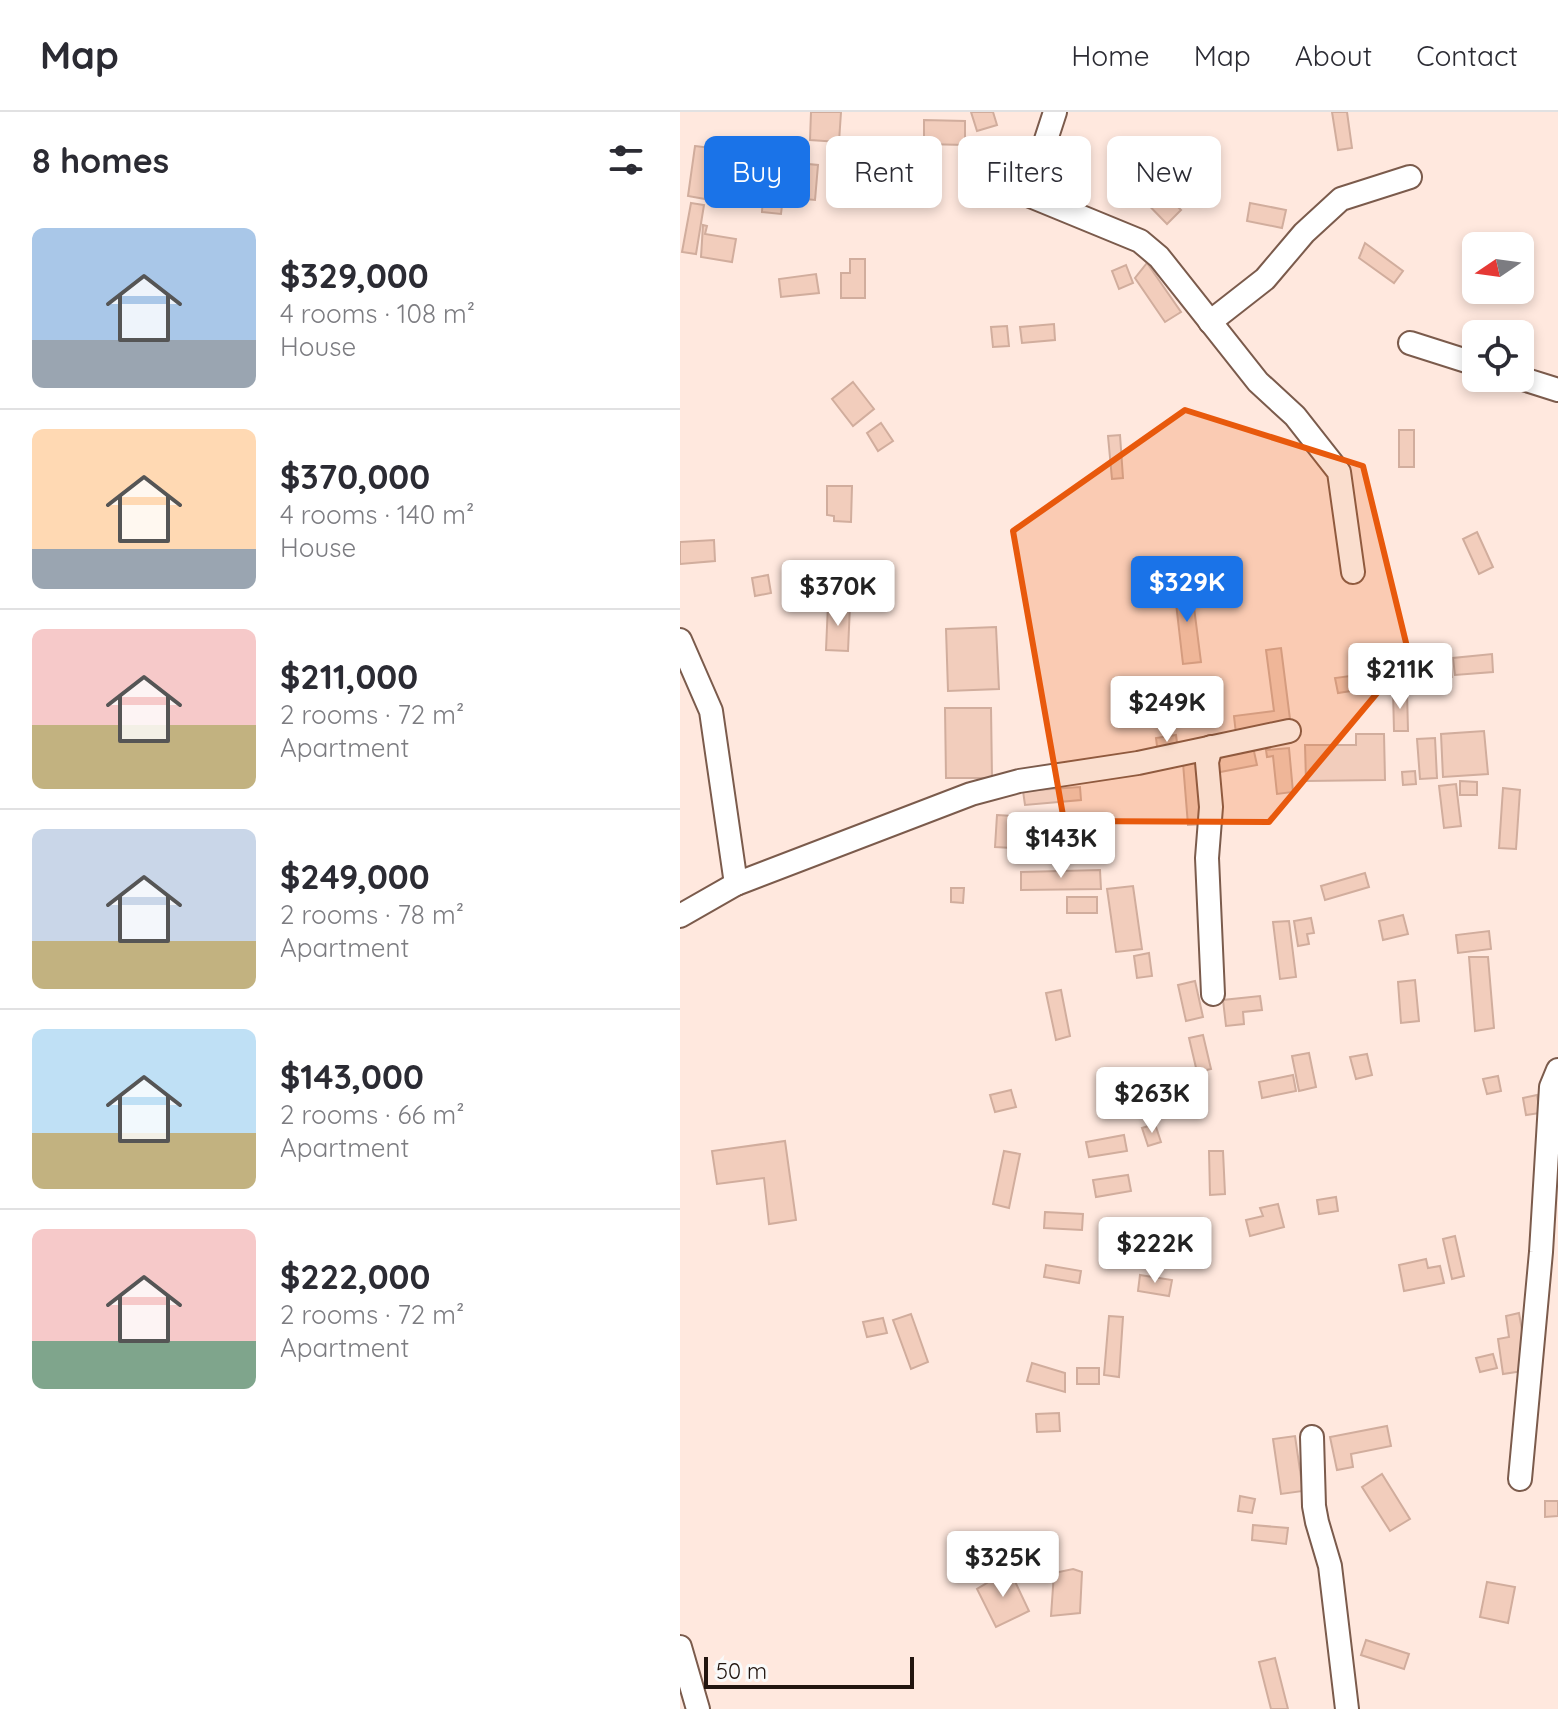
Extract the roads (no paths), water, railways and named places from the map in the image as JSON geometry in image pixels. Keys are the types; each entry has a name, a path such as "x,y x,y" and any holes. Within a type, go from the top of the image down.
{"street":[{"path":"1055,112 1028,195 1140,241 1159,257 1258,382 1295,416 1339,472 1353,572"},
{"path":"1210,322 1265,279 1304,233 1341,199 1410,177"},
{"path":"1410,343 1462,360"},
{"path":"1534,382 1558,390"},
{"path":"680,640 711,711 736,884"},
{"path":"680,916 736,884 971,794 1019,781 1138,763 1289,731"},
{"path":"1211,747 1207,762 1211,807 1207,858 1213,994"},
{"path":"1520,1479 1541,1252 1551,1087 1558,1070"},
{"path":"1312,1437 1314,1506 1330,1566 1347,1709"},
{"path":"680,1647 698,1709"}]}
